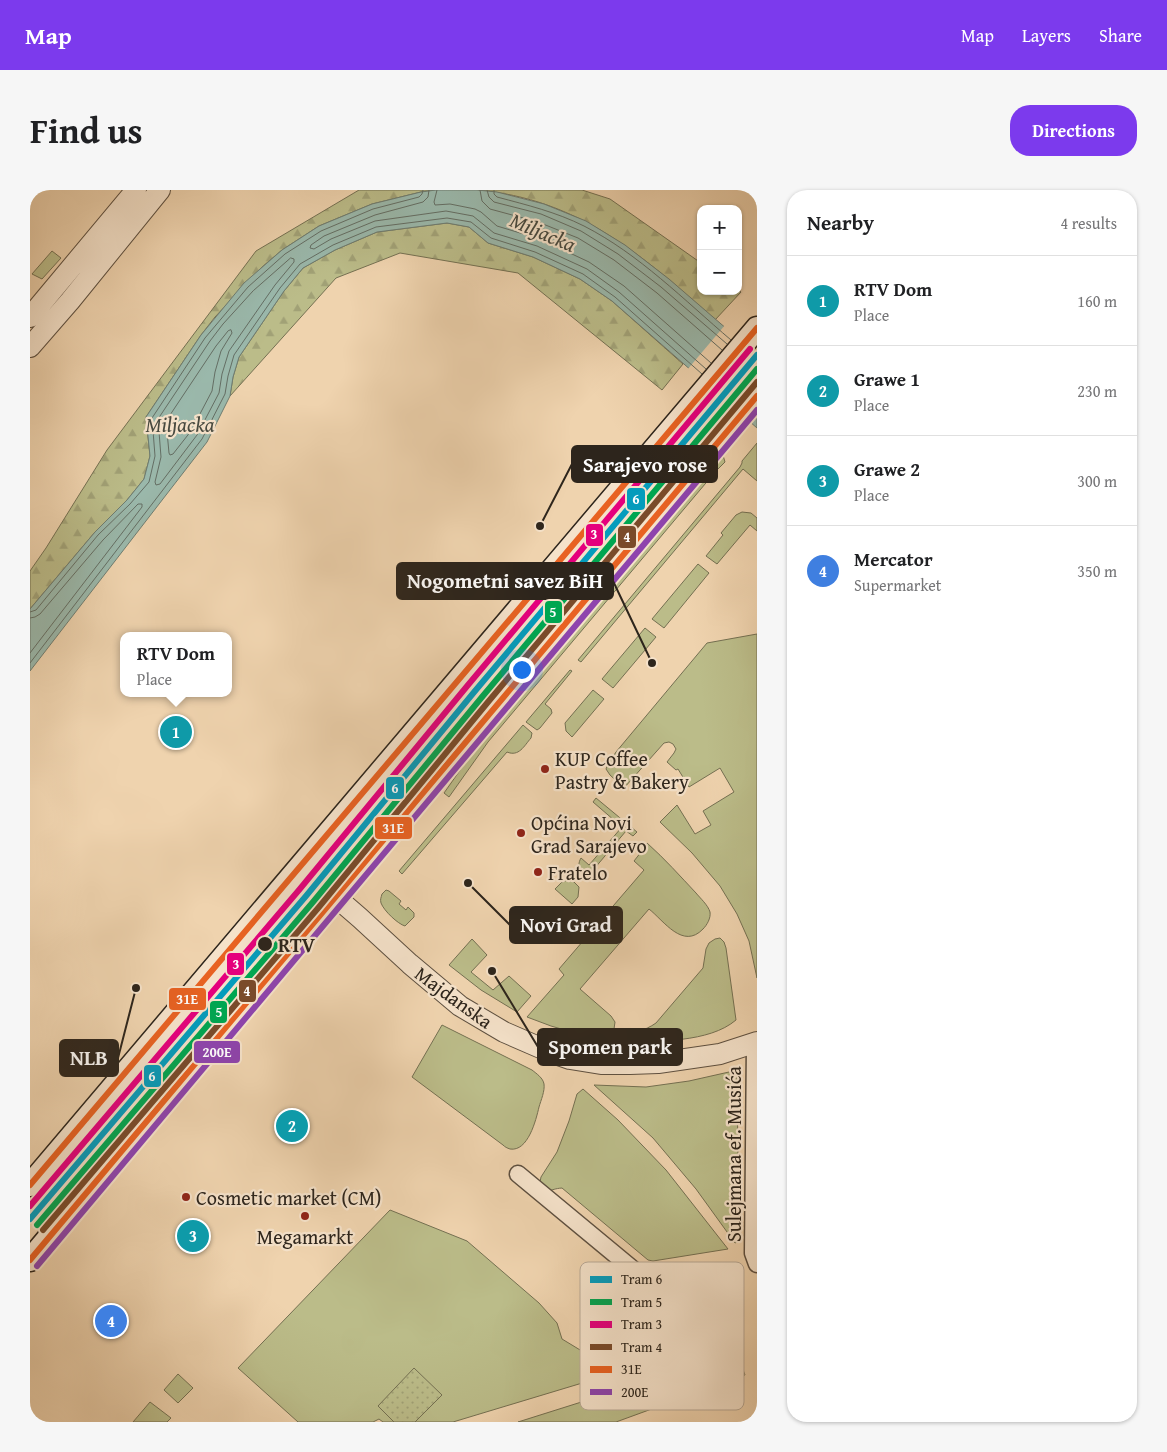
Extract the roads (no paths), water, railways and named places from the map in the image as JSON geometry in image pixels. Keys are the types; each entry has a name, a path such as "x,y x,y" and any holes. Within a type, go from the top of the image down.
{"main road":[{"path":"30,1185 757,328"},
{"path":"30,1260 757,396"}],"street":[{"path":"30,317 136,190"},
{"path":"30,347 160,190"},
{"name":"Majdanska","path":"300,866 460,1006 504,1032 550,1052 570,1059 601,1064 639,1064 720,1054 756,1043"},
{"name":"Sulejmana ef. Musića","path":"756,1043 754,1253 757,1264"},
{"path":"518,1174 623,1262"}],"water":[{"name":"Miljacka","path":"436,190 497,192 544,204 586,221 625,245 669,279 757,355 757,428 612,301 580,279 533,257 488,243 469,227 447,223 377,232 335,250 303,268 284,291 239,357 230,396 207,442 30,671 30,609 95,532 127,500 144,479 150,456 146,417 201,335 244,283 282,250 319,226 372,204"}],"tram line":[{"name":"3","path":"30,1206 299,890 750,349"},
{"name":"6","path":"30,1219 306,896 757,355"},
{"name":"5","path":"37,1225 313,902 757,369"},
{"name":"4","path":"43,1230 319,907 488,702 757,382"}],"place":[{"name":"Sarajevo rose","path":"540,526"},
{"name":"Nogometni savez BiH","path":"652,663"},
{"name":"RTV Dom","path":"176,732"},
{"name":"KUP Coffee Pastry & Bakery","path":"545,769"},
{"name":"Općina Novi Grad Sarajevo","path":"521,833"},
{"name":"Fratelo","path":"538,872"},
{"name":"Novi Grad","path":"468,883"},
{"name":"RTV","path":"265,944"},
{"name":"Spomen park","path":"492,971"},
{"name":"NLB","path":"136,988"},
{"name":"Grawe 1","path":"292,1126"},
{"name":"Cosmetic market (CM)","path":"186,1197"},
{"name":"Megamarkt","path":"305,1216"},
{"name":"Grawe 2","path":"193,1236"},
{"name":"Mercator","path":"111,1321"}]}
